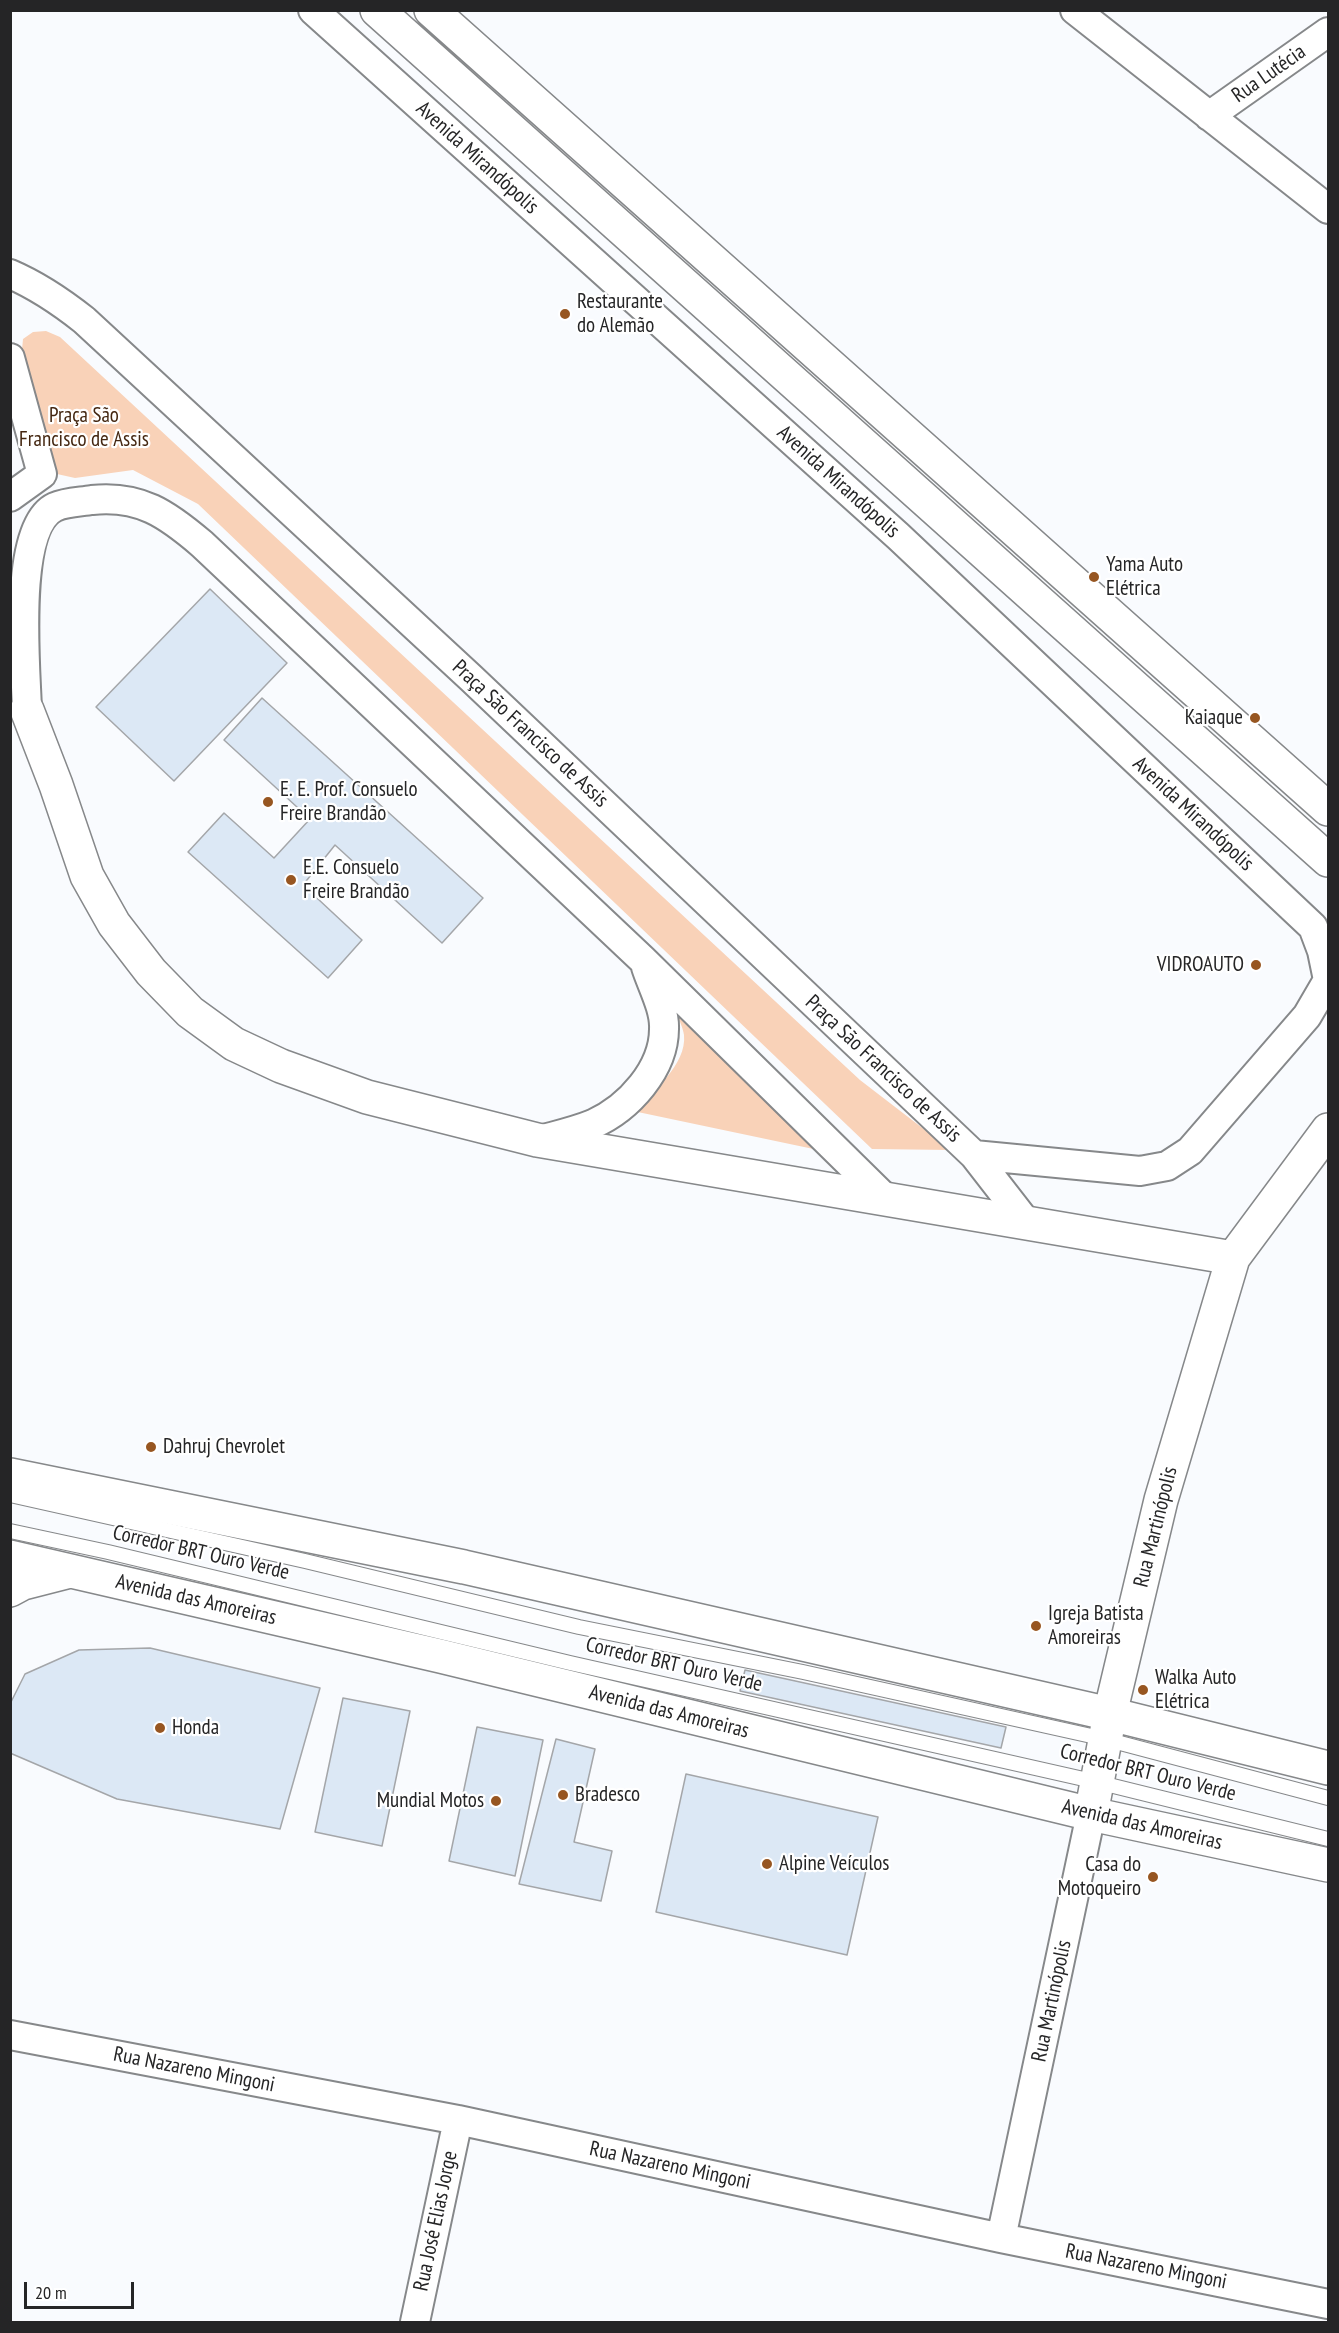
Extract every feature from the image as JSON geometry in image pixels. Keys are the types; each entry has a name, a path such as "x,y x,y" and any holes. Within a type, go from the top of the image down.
{"main road":[{"name":"Avenida Mirandópolis","path":"377,10 1329,860"},
{"path":"431,10 1329,809"},
{"path":"27,710 87,876 114,924 150,972 190,1012 234,1044 281,1066 366,1097 537,1140 1233,1258"},
{"name":"Rua Martinópolis","path":"1091,1814 1108,1726 1161,1500 1233,1258 1329,1130"},
{"path":"10,1454 76,1489"},
{"path":"10,1475 464,1567 1108,1726 1329,1768"},
{"name":"Avenida das Amoreiras","path":"10,1557 440,1656 1091,1814 1329,1865"},
{"path":"10,1590 23,1583 68,1571"}],"street":[{"name":"Avenida Mirandópolis","path":"313,10 898,536 1313,927 1322,951 1328,980"},
{"path":"1075,10 1329,209"},
{"name":"Rua Lutécia","path":"1209,116 1329,32"},
{"name":"Praça São Francisco de Assis","path":"10,274 36,285 84,320 471,678 974,1155 1026,1222"},
{"path":"10,358 42,474 54,507"},
{"path":"10,496 42,474"},
{"path":"27,710 24,616 27,564 38,528 54,507 74,502 119,499 159,511 178,523 643,960 885,1198"},
{"path":"10,655 27,710"},
{"path":"537,1140 596,1123 620,1108 641,1086 655,1066 660,1056 665,1028 643,960"},
{"path":"974,1155 1140,1171 1167,1166 1190,1151 1307,1016 1328,980"},
{"name":"Rua Martinópolis","path":"1001,2238 1091,1814"},
{"name":"Rua Nazareno Mingoni","path":"10,2035 458,2121 1001,2238 1329,2304"},
{"name":"Rua José Elias Jorge","path":"414,2322 458,2121"}],"lane":[{"name":"Corredor BRT Ouro Verde","path":"10,1495 305,1561 579,1627 803,1672 1108,1726 1329,1798"},
{"name":"Corredor BRT Ouro Verde","path":"10,1531 108,1552 593,1668 1097,1782 1329,1839"}],"green space":[{"name":"Praça São Francisco de Assis","path":"46,331 60,337 860,1080 951,1150 872,1149 198,504 133,470 75,478 57,474 45,459 35,438 22,350 23,339 33,332"},
{"path":"677,1013 823,1151 633,1111 667,1077 680,1057 684,1035"}],"building":[{"path":"210,589 287,663 174,781 96,707"},
{"path":"262,698 483,898 442,943 335,845 303,885 362,940 328,978 188,852 224,813 274,858 310,819 224,740"},
{"name":"Honda","path":"150,1648 320,1688 280,1829 117,1799 10,1753 10,1704 25,1674 79,1650"},
{"path":"745,1670 1006,1727 1001,1748 740,1691"},
{"path":"343,1698 410,1711 382,1846 315,1832"},
{"name":"Mundial Motos","path":"477,1727 543,1740 515,1876 449,1861"},
{"name":"Bradesco","path":"556,1739 595,1749 574,1842 612,1851 601,1901 519,1884"},
{"name":"Alpine Veículos","path":"686,1774 878,1817 847,1955 656,1912"}],"place":[{"name":"Restaurante do Alemão","path":"565,314"},
{"name":"Yama Auto Elétrica","path":"1094,577"},
{"name":"Kaiaque","path":"1255,718"},
{"name":"E. E. Prof. Consuelo Freire Brandão","path":"268,802"},
{"name":"E.E. Consuelo Freire Brandão","path":"291,880"},
{"name":"VIDROAUTO","path":"1256,965"},
{"name":"Dahruj Chevrolet","path":"151,1447"},
{"name":"Igreja Batista Amoreiras","path":"1036,1626"},
{"name":"Walka Auto Elétrica","path":"1143,1690"},
{"name":"Honda","path":"160,1728"},
{"name":"Bradesco","path":"563,1795"},
{"name":"Mundial Motos","path":"496,1801"},
{"name":"Alpine Veículos","path":"767,1864"},
{"name":"Casa do Motoqueiro","path":"1153,1877"}]}
